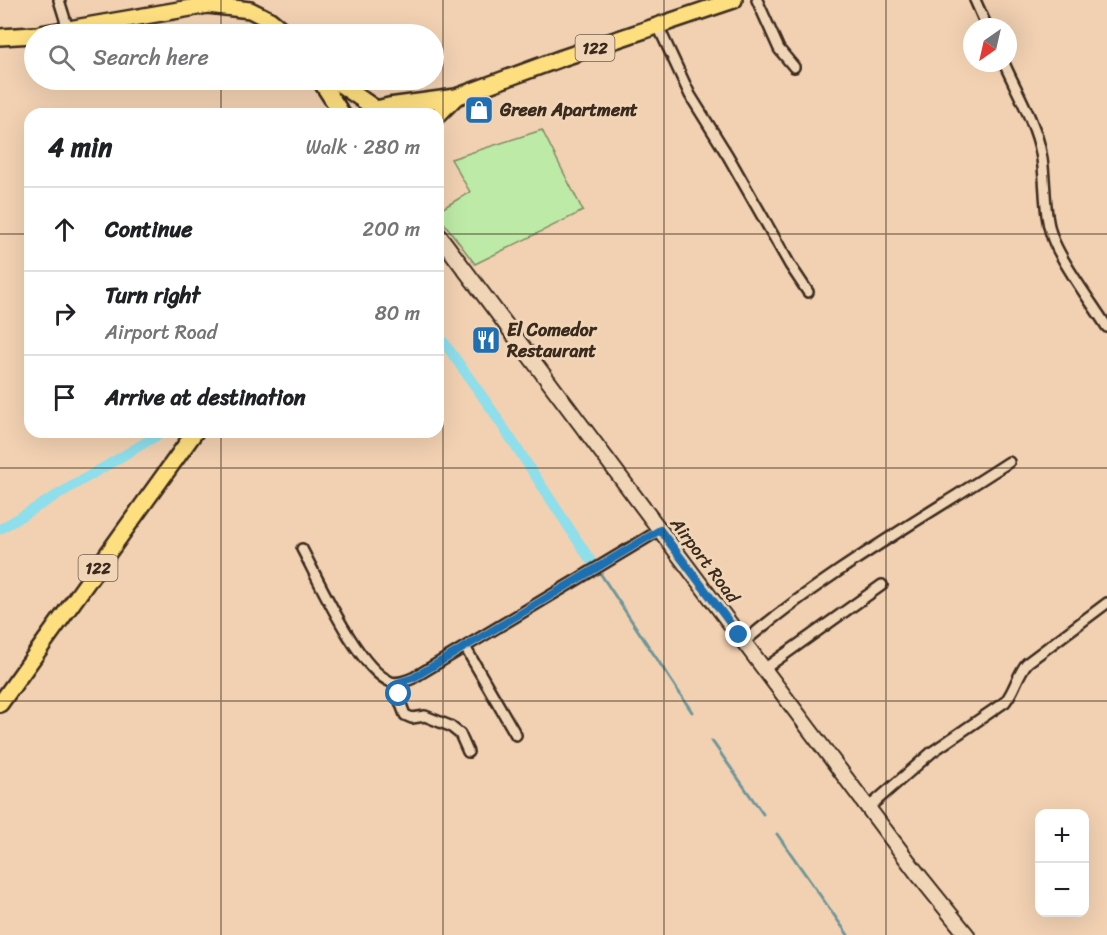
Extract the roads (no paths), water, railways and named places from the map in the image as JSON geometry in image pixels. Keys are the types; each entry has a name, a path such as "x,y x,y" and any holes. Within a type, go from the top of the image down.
{"main road":[{"name":"122","path":"399,108 456,97 562,58 734,0"},
{"path":"99,24 183,8 233,4 261,15 275,24"},
{"path":"0,37 24,36"},
{"path":"326,90 338,108"},
{"path":"350,90 379,108"},
{"name":"122","path":"444,109 456,97"},
{"name":"Airport Road","path":"444,242 917,873 967,935"},
{"name":"122","path":"0,704 191,438"}],"street":[{"path":"59,0 66,24"},
{"path":"757,0 779,49 794,67"},
{"path":"975,0 983,18"},
{"path":"658,27 690,95 728,156 790,266 808,292"},
{"path":"1008,72 1034,129 1041,151 1048,218 1056,244 1107,327"},
{"path":"744,642 840,570 1009,462"},
{"path":"302,549 354,645 382,676 390,681 400,682 413,678 660,530"},
{"path":"764,669 882,585"},
{"path":"868,808 932,752 1005,702 1011,695 1020,671 1026,663 1107,603"},
{"path":"465,647 516,735"},
{"path":"400,682 399,699 405,715 425,716 450,726 460,734 468,752"}],"waterway":[{"path":"444,342 492,410 591,561"},
{"path":"0,529 153,438"},
{"path":"598,570 692,712"},
{"path":"712,741 763,814"},
{"path":"777,834 848,935"}],"place":[{"name":"Green Apartment","path":"479,110"},
{"name":"El Comedor Restaurant","path":"486,340"}]}
